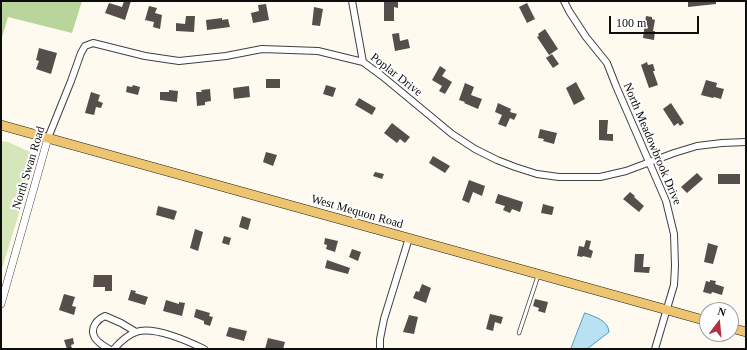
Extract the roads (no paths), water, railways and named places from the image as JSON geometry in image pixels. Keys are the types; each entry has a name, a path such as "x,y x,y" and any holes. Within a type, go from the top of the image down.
{"main road":[{"name":"West Mequon Road","path":"1,125 699,319"}],"street":[{"path":"352,1 363,62"},
{"name":"North Meadowbrook Drive","path":"564,1 586,37 607,63 666,201 674,234 676,266 674,285 655,349"},
{"name":"Poplar Drive","path":"88,44 98,44 145,56 179,61 226,56 262,49 318,51 363,62 452,134 475,149 515,167 537,174 559,177 600,177 626,171 696,146 746,142"},
{"name":"North Swan Road","path":"1,304 48,138 71,81 80,53 88,44"},
{"path":"380,349 380,339 384,319 409,238"},
{"path":"109,349 94,337 93,328 98,319 105,316 113,318 136,332"},
{"path":"114,349 119,343 136,332 149,331 184,339 204,349"}],"lane":[{"path":"519,333 538,274"}],"water":[{"path":"585,313 604,322 609,332 587,349 571,349"}]}
